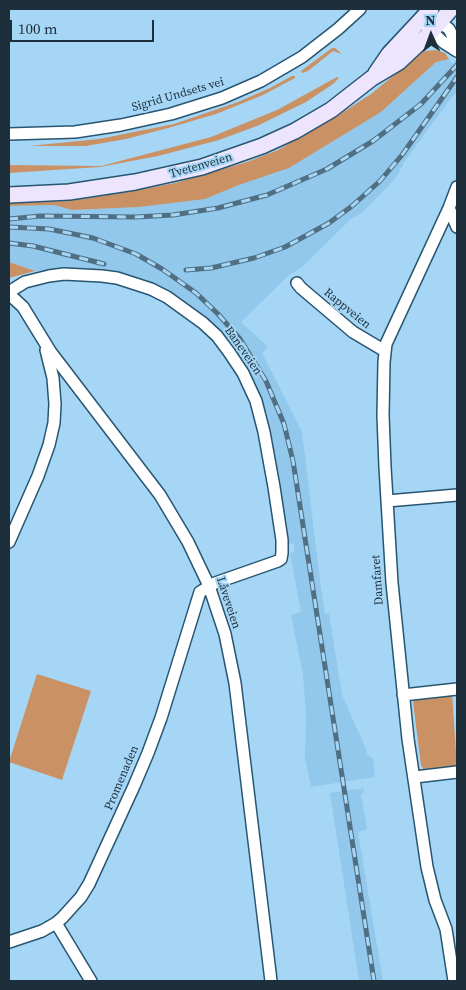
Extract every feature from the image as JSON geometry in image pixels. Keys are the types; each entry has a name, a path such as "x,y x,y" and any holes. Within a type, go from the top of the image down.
{"main road":[{"name":"Tvetenveien","path":"9,195 69,192 172,175 224,160 278,139 331,110 372,78 399,62 436,27 451,9"},
{"name":"Tvetenveien","path":"372,78 389,54 428,13"}],"street":[{"name":"Sigrid Undsets vei","path":"9,134 76,132 114,127 171,114 222,98 261,81 302,57 360,9"},
{"path":"428,13 427,27 436,27 456,48"},
{"name":"Damfaret","path":"454,981 446,929 431,887 408,739 392,583 383,415 384,351 392,329 450,208 457,186"},
{"path":"450,208 457,227"},
{"name":"Baneveien","path":"9,293 26,282 49,276 85,274 117,278 167,297 188,310 217,336 229,352 251,387 261,417 274,486 282,540 282,553 281,559 278,561 209,586"},
{"name":"Rappveien","path":"297,283 300,288 353,332 384,351"},
{"name":"Låveveien","path":"9,293 23,307 43,341 164,501 188,542 209,586 224,634 235,683 271,981"},
{"path":"9,542 38,476 49,445 54,423 53,378 43,341"},
{"path":"387,501 457,495"},
{"name":"Promenaden","path":"9,942 42,931 56,923 81,897 89,884 134,786 161,718 200,592 209,586"},
{"path":"403,695 457,689"},
{"path":"415,777 457,772"},
{"path":"56,923 91,981"}],"shaded area":[{"path":"332,48 335,48 342,54 333,51 308,71 302,73 301,71"},
{"path":"436,50 445,53 449,59 436,62 381,112 289,168 205,199 139,207 72,210 54,205 9,206 9,203 69,201 128,192 175,183 247,162 278,150 331,120 371,94 421,53"},
{"path":"449,59 453,64 457,59 457,92 405,161 396,178 363,212 351,219 301,268 289,275 241,322 268,347 262,353 302,432 325,614 329,613 342,695 367,754 373,759 375,777 311,787 305,758 306,716 303,675 291,615 301,612 290,553 294,552 294,546 293,543 289,544 267,412 264,410 252,380 211,324 201,314 175,296 94,270 35,271 9,262 9,206 54,205 72,210 139,207 205,199 289,168 381,112 436,62"},
{"path":"295,76 295,78 263,95 216,114 168,128 126,139 86,146 29,146 99,139 174,124 238,102"},
{"path":"337,77 339,78 333,84 306,102 257,126 219,140 158,156 100,167 9,173 9,165 101,166 211,137 277,110"},
{"path":"9,262 35,271 9,278"},
{"path":"37,674 91,691 62,780 9,762"},
{"path":"452,693 457,767 424,770 421,765 413,702 416,698"},
{"path":"363,788 364,792 361,795 367,828 358,832 383,981 359,981 330,793"}],"railway":[{"path":"9,219 40,216 136,217 173,215 218,208 267,195 327,169 373,141 421,104 457,65"},
{"path":"186,270 211,268 254,258 285,247 329,223 380,181 402,155 457,77"},
{"path":"9,227 49,229 93,238 136,254 162,269 196,293 218,314 240,339 266,381 284,424 293,461 374,981"},
{"path":"9,243 33,246 104,264"}]}
